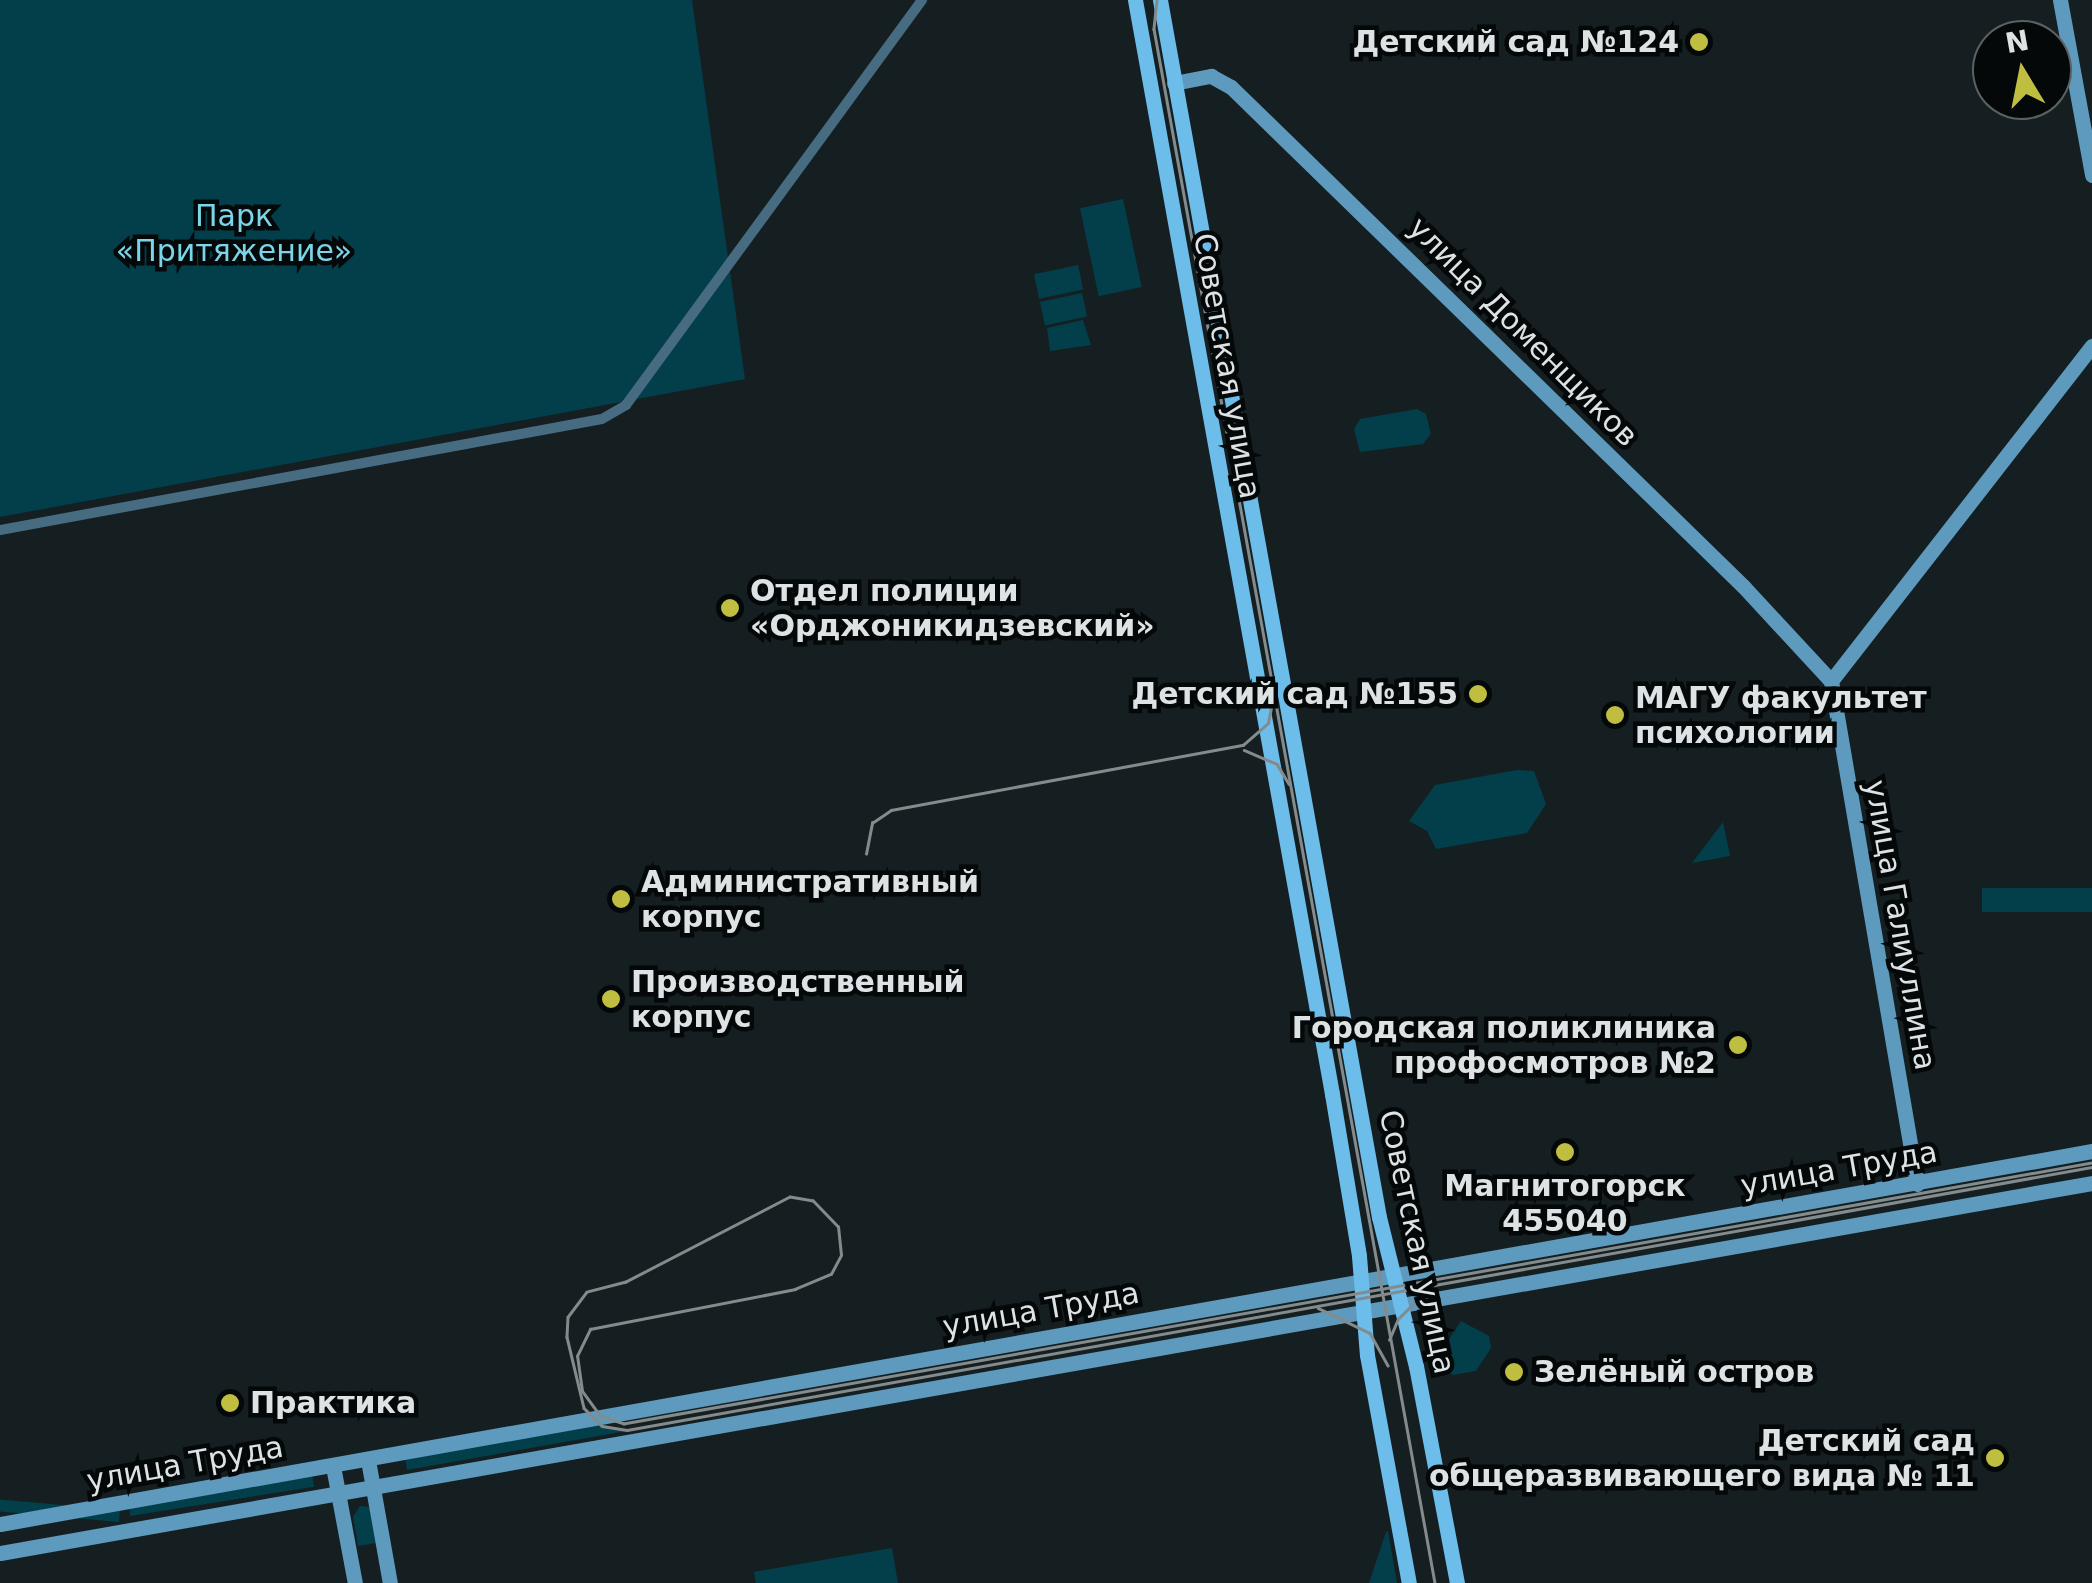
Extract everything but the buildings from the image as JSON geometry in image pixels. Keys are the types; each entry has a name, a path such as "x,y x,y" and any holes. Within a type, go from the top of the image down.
{"main road":[{"name":"Советская улица","path":"1134,0 1268,740 1362,1282 1363,1310 1409,1583"},
{"path":"2060,0 2092,176"},
{"name":"Советская улица","path":"1161,2 1393,1276 1457,1583"},
{"name":"улица Доменщиков","path":"1150,88 1211,76 1231,88 1744,586 1831,681"},
{"path":"1831,681 2092,346"},
{"name":"улица Галиуллина","path":"1831,681 1917,1184"},
{"path":"1268,740 1292,735"},
{"name":"улица Труда","path":"0,1524 2092,1151"},
{"name":"улица Труда","path":"0,1553 374,1490 2092,1182"},
{"path":"368,1460 390,1583"},
{"path":"333,1466 354,1583"}],"street":[{"path":"0,530 602,419 626,404 922,0"}],"green space":[{"name":"Парк «Притяжение»","path":"0,0 692,0 745,379 0,517"},
{"path":"1123,199 1142,287 1099,296 1080,208"},
{"path":"1078,265 1083,289 1039,299 1034,274"},
{"path":"1082,293 1087,316 1045,325 1040,302"},
{"path":"1083,320 1091,345 1050,351 1047,328"},
{"path":"1417,409 1426,414 1431,434 1423,444 1360,452 1354,429 1360,419"},
{"path":"1517,770 1534,771 1546,804 1527,833 1436,849 1427,831 1409,821 1435,785"},
{"path":"1723,822 1730,856 1692,863"},
{"path":"1982,888 2092,888 2092,912 1982,912"},
{"path":"1461,1321 1489,1336 1491,1348 1476,1371 1453,1375 1435,1360"},
{"path":"596,1422 627,1431 407,1470 405,1457"},
{"path":"312,1474 314,1487 130,1516 128,1503"},
{"path":"0,1500 120,1510 119,1522 0,1512"},
{"path":"360,1506 373,1507 382,1542 358,1546 353,1517"},
{"path":"1386,1532 1397,1583 1369,1583"},
{"path":"892,1548 898,1583 756,1583 754,1572"}],"tram line":[{"path":"1157,0 1154,29 1435,1583"},
{"path":"866,854 872,823 891,810 1243,745 1268,723 1273,698"},
{"path":"1244,750 1277,764 1289,784"},
{"path":"2092,1163 624,1424 600,1416 582,1391 577,1356 590,1329 795,1289 831,1274 841,1255 838,1227 813,1201 790,1197 626,1282 587,1292 568,1317 567,1337 584,1408 602,1426 627,1430 2092,1167"},
{"path":"1389,1340 1398,1319 1431,1286"},
{"path":"1318,1308 1370,1333 1388,1365"}],"place":[{"name":"Детский сад №124","path":"1699,42"},
{"name":"Отдел полиции «Орджоникидзевский»","path":"730,608"},
{"name":"Детский сад №155","path":"1478,694"},
{"name":"МАГУ факультет психологии","path":"1615,715"},
{"name":"Административный корпус","path":"621,899"},
{"name":"Производственный корпус","path":"611,999"},
{"name":"Городская поликлиника профосмотров №2","path":"1738,1045"},
{"name":"Магнитогорск 455040","path":"1565,1152"},
{"name":"Зелёный остров","path":"1514,1372"},
{"name":"Практика","path":"230,1403"},
{"name":"Детский сад общеразвивающего вида № 11","path":"1995,1458"}]}
